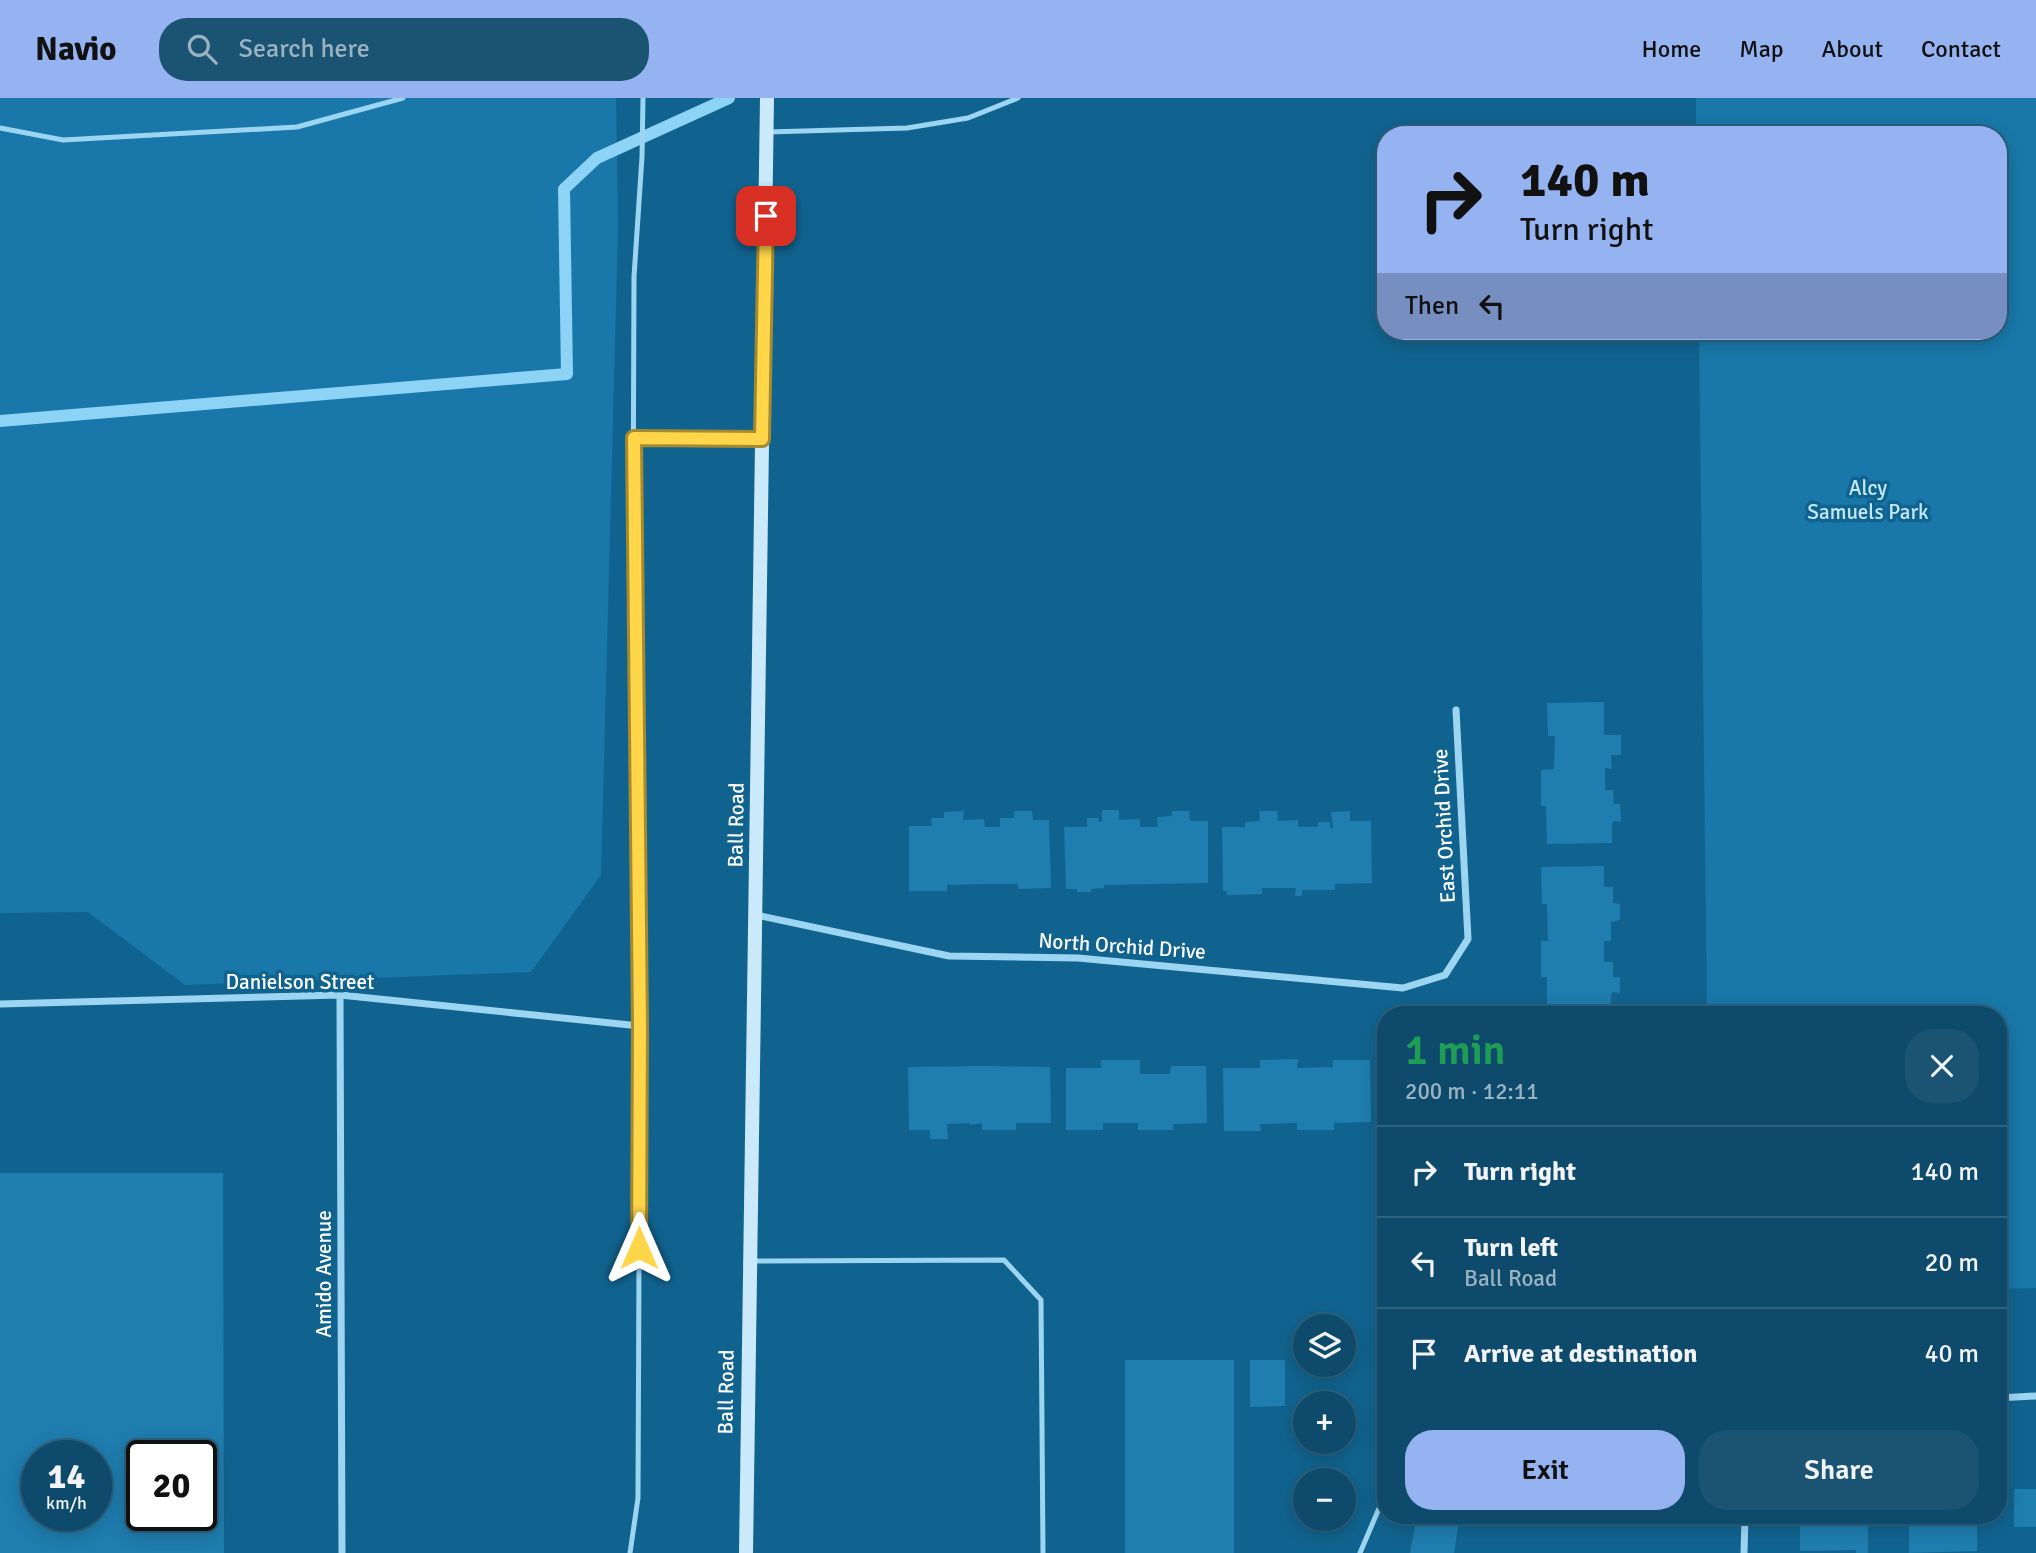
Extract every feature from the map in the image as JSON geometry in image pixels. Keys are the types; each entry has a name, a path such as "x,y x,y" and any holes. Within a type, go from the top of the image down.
{"main road":[{"name":"Ball Road","path":"746,1553 767,105"}],"street":[{"name":"East Orchid Drive","path":"1456,710 1468,939"},
{"name":"North Orchid Drive","path":"755,915 949,956 1078,958 1403,988 1445,975 1468,939"},
{"name":"Danielson Street","path":"0,1004 340,995 640,1026"},
{"name":"Amido Avenue","path":"340,995 342,1553"},
{"path":"2007,1398 2036,1396"},
{"path":"1744,1553 1745,1524"}],"lane":[{"path":"0,128 63,140 297,127 403,98"},
{"path":"630,1553 638,1497 640,1026 634,277 643,98"},
{"path":"768,132 907,128 968,118 1018,98"},
{"path":"634,438 762,439"},
{"path":"750,1261 1004,1260 1041,1300 1043,1553"},
{"path":"1360,1553 1377,1513"}],"green space":[{"path":"0,98 616,98 618,228 601,875 531,972 185,985 88,912 0,913"},
{"name":"Alcy Samuels Park","path":"1696,98 2036,98 2036,1288 2007,1289 2007,1006 1707,1006 1699,340 2007,340 2007,126 1696,126"}],"building":[{"path":"1604,702 1604,735 1621,735 1621,755 1611,755 1612,769 1605,768 1605,790 1613,790 1614,804 1620,804 1621,822 1613,821 1612,843 1547,844 1546,806 1541,806 1541,770 1554,769 1555,736 1548,736 1547,703"},
{"path":"1102,810 1119,810 1119,820 1140,819 1140,827 1158,827 1157,817 1172,816 1172,811 1189,811 1190,821 1208,821 1208,883 1104,885 1104,888 1091,889 1091,892 1066,889 1064,827 1087,827 1087,818 1098,818 1099,822 1102,822"},
{"path":"964,811 963,820 984,819 985,827 1000,827 1000,818 1014,818 1014,811 1032,811 1033,820 1049,820 1051,888 1018,889 1018,884 986,884 947,885 947,891 909,891 909,826 932,826 931,818 944,818 944,812"},
{"path":"1259,811 1277,811 1278,821 1298,820 1298,827 1318,827 1318,822 1330,822 1330,828 1333,828 1331,812 1350,811 1350,821 1371,821 1372,883 1335,884 1335,890 1302,890 1302,896 1295,896 1296,888 1262,888 1262,894 1227,895 1227,891 1223,891 1222,827 1245,827 1245,822 1260,821"},
{"path":"1604,866 1604,887 1613,887 1613,903 1620,904 1620,920 1611,922 1611,941 1604,941 1604,962 1613,962 1613,977 1620,977 1620,993 1613,992 1611,1006 1547,1006 1547,977 1541,977 1541,941 1548,941 1547,904 1542,904 1541,867"},
{"path":"1298,1059 1297,1068 1333,1067 1333,1060 1370,1060 1371,1122 1334,1123 1334,1130 1297,1130 1297,1123 1260,1124 1261,1131 1224,1131 1223,1068 1260,1068 1260,1060"},
{"path":"1101,1060 1140,1060 1140,1074 1170,1074 1171,1066 1206,1066 1207,1123 1173,1124 1173,1130 1138,1130 1138,1123 1103,1123 1103,1130 1066,1130 1066,1068 1101,1068"},
{"path":"908,1067 1050,1067 1051,1123 1016,1123 1016,1130 982,1130 982,1123 947,1124 948,1139 930,1139 930,1130 909,1130"},
{"path":"0,1173 223,1173 224,1553 0,1553"},
{"path":"1125,1360 1234,1360 1234,1553 1125,1553"},
{"path":"1250,1360 1285,1360 1285,1406 1250,1407"},
{"path":"2014,1489 2036,1489 2036,1527 2014,1527"},
{"path":"1415,1524 1459,1524 1454,1553 1410,1553"},
{"path":"1800,1524 1868,1524 1868,1553 1856,1553 1856,1550 1800,1551"},
{"path":"1909,1524 1977,1524 1977,1551 1909,1553"}],"waterway":[{"path":"0,421 567,374 564,189 597,158 729,98"}],"route":[{"path":"639,1248 640,1026 633,546 634,438 762,439 766,216"}]}
